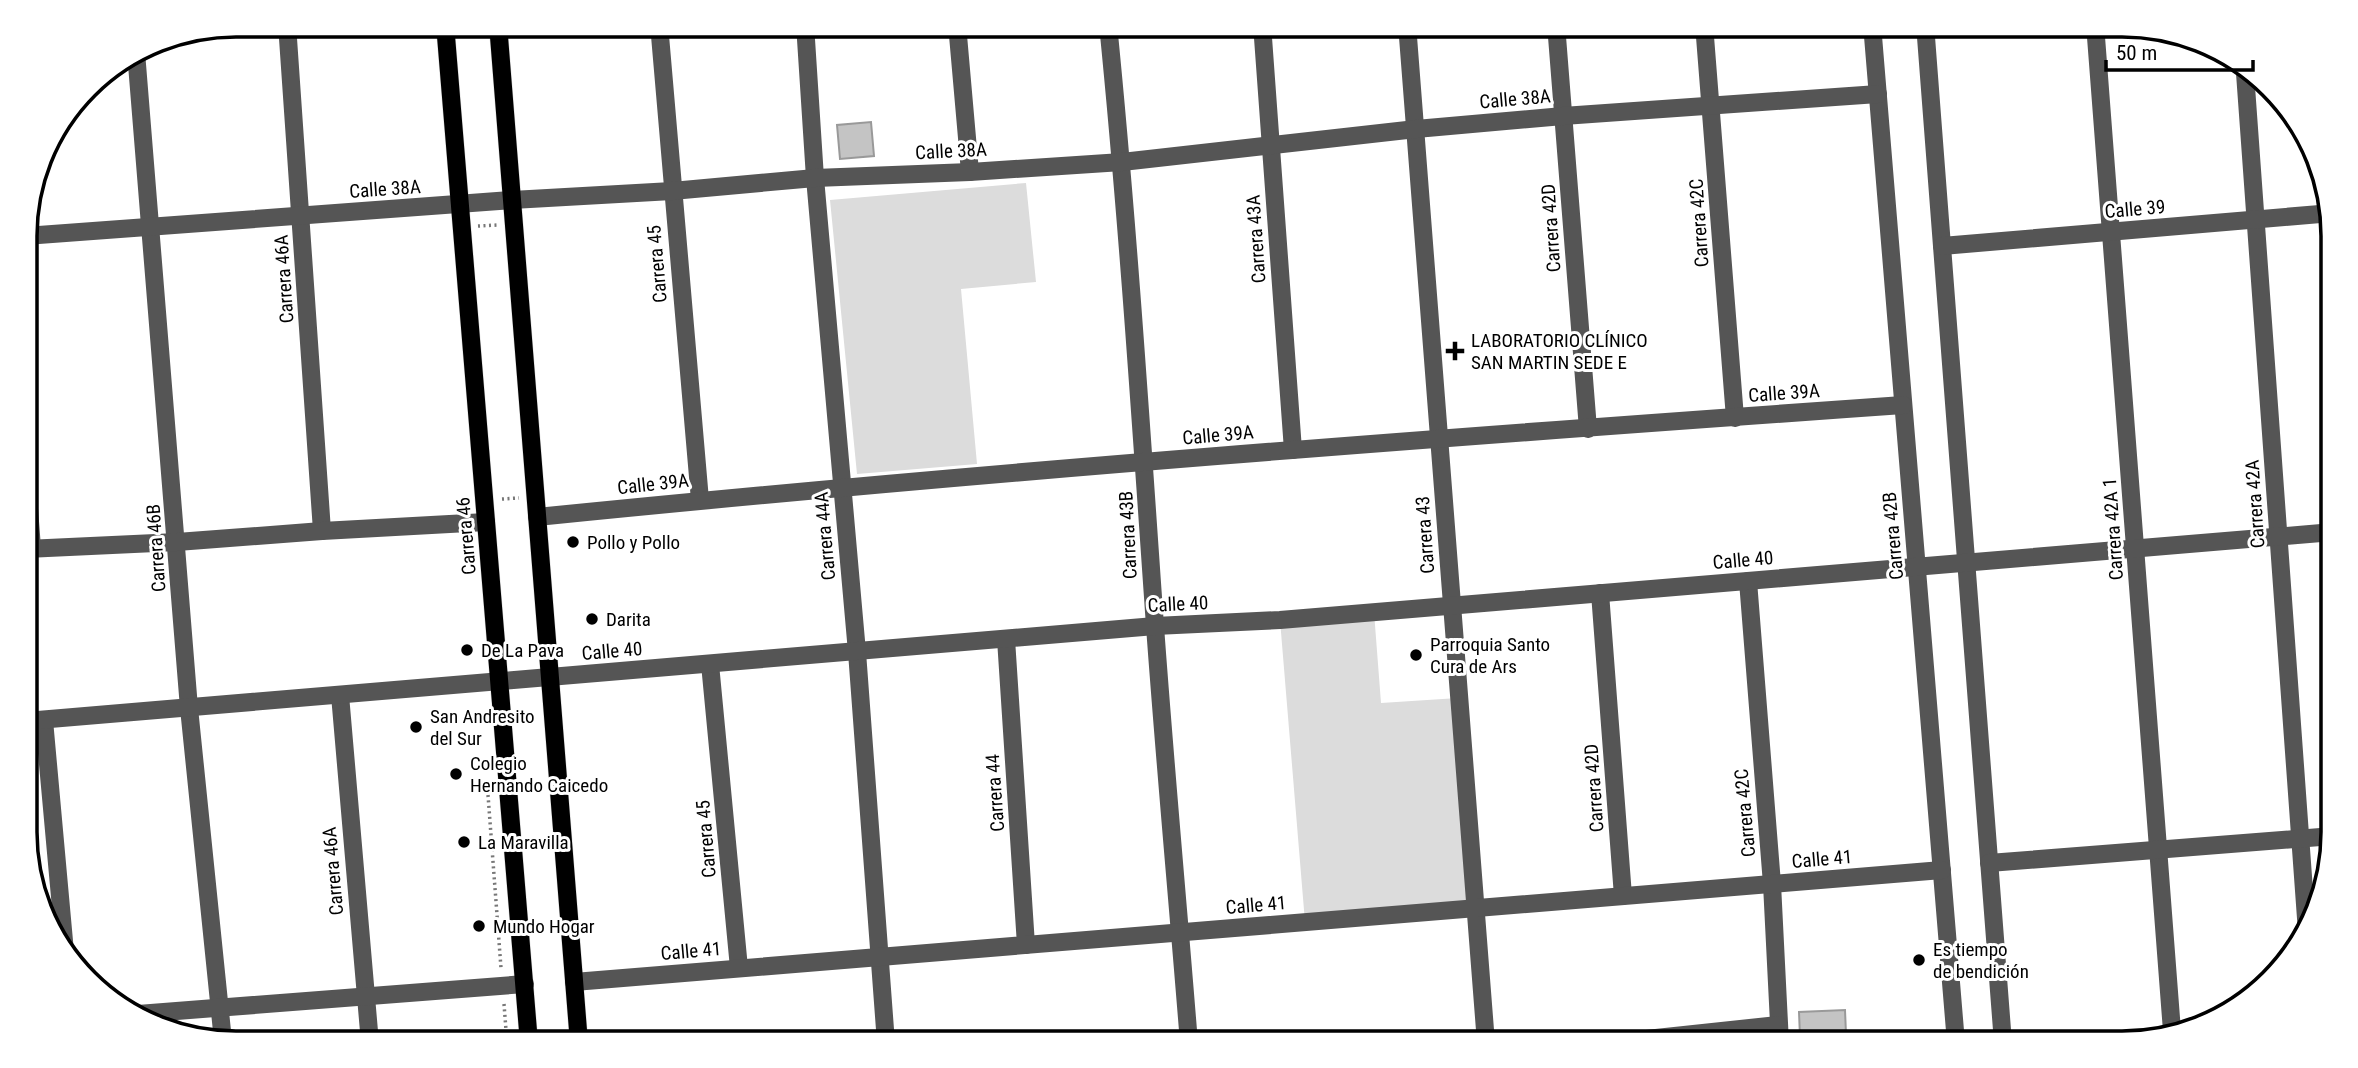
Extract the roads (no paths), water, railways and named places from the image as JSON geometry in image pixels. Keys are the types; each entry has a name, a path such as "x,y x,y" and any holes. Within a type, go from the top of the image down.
{"main road":[{"name":"Carrera 46","path":"446,37 528,1031"},
{"path":"499,37 578,1031"}],"street":[{"name":"Carrera 46A","path":"288,37 322,531"},
{"name":"Carrera 45","path":"660,37 700,500"},
{"name":"Carrera 44A","path":"806,37 815,178 857,652 885,1031"},
{"path":"958,37 970,172"},
{"name":"Carrera 43B","path":"1109,37 1122,162 1155,626 1188,1031"},
{"name":"Carrera 43A","path":"1263,37 1293,450"},
{"name":"Carrera 43","path":"1408,37 1485,1031"},
{"name":"Carrera 42D","path":"1557,37 1588,429"},
{"name":"Carrera 42C","path":"1705,37 1735,418"},
{"name":"Carrera 42B","path":"1873,37 1955,1031"},
{"path":"1926,37 2002,1031"},
{"name":"Carrera 42A 1","path":"2096,37 2171,1024"},
{"name":"Carrera 46B","path":"137,63 189,708 222,1030"},
{"name":"Carrera 42A","path":"2246,80 2305,910"},
{"name":"Calle 38A","path":"37,235 672,191 815,178 1122,162 1416,129 1878,94"},
{"name":"Calle 39","path":"1942,246 2320,214"},
{"name":"Calle 39A","path":"537,517 841,487 1145,462 1903,405"},
{"path":"37,549 486,522"},
{"name":"Calle 40","path":"37,720 1155,626 1280,620 2321,533"},
{"name":"Carrera 42C","path":"1748,580 1772,884 1779,1031"},
{"name":"Carrera 42D","path":"1601,593 1623,896"},
{"name":"Carrera 44","path":"1006,639 1026,945"},
{"name":"Carrera 45","path":"710,664 739,968"},
{"name":"Carrera 46A","path":"340,695 368,1031"},
{"path":"37,735 62,930"},
{"path":"1989,863 2321,837"},
{"name":"Calle 41","path":"575,982 1942,870"},
{"path":"153,1013 524,984"}],"place":[{"name":"LABORATORIO CLÍNICO SAN MARTIN SEDE E","path":"1455,351"},
{"name":"Pollo y Pollo","path":"573,542"},
{"name":"Darita","path":"592,619"},
{"name":"De La Pava","path":"467,650"},
{"name":"Parroquia Santo Cura de Ars","path":"1416,655"},
{"name":"San Andresito del Sur","path":"416,727"},
{"name":"Colegio Hernando Caicedo","path":"456,774"},
{"name":"La Maravilla","path":"464,842"},
{"name":"Mundo Hogar","path":"479,926"},
{"name":"Es tiempo de bendición","path":"1919,960"}]}
